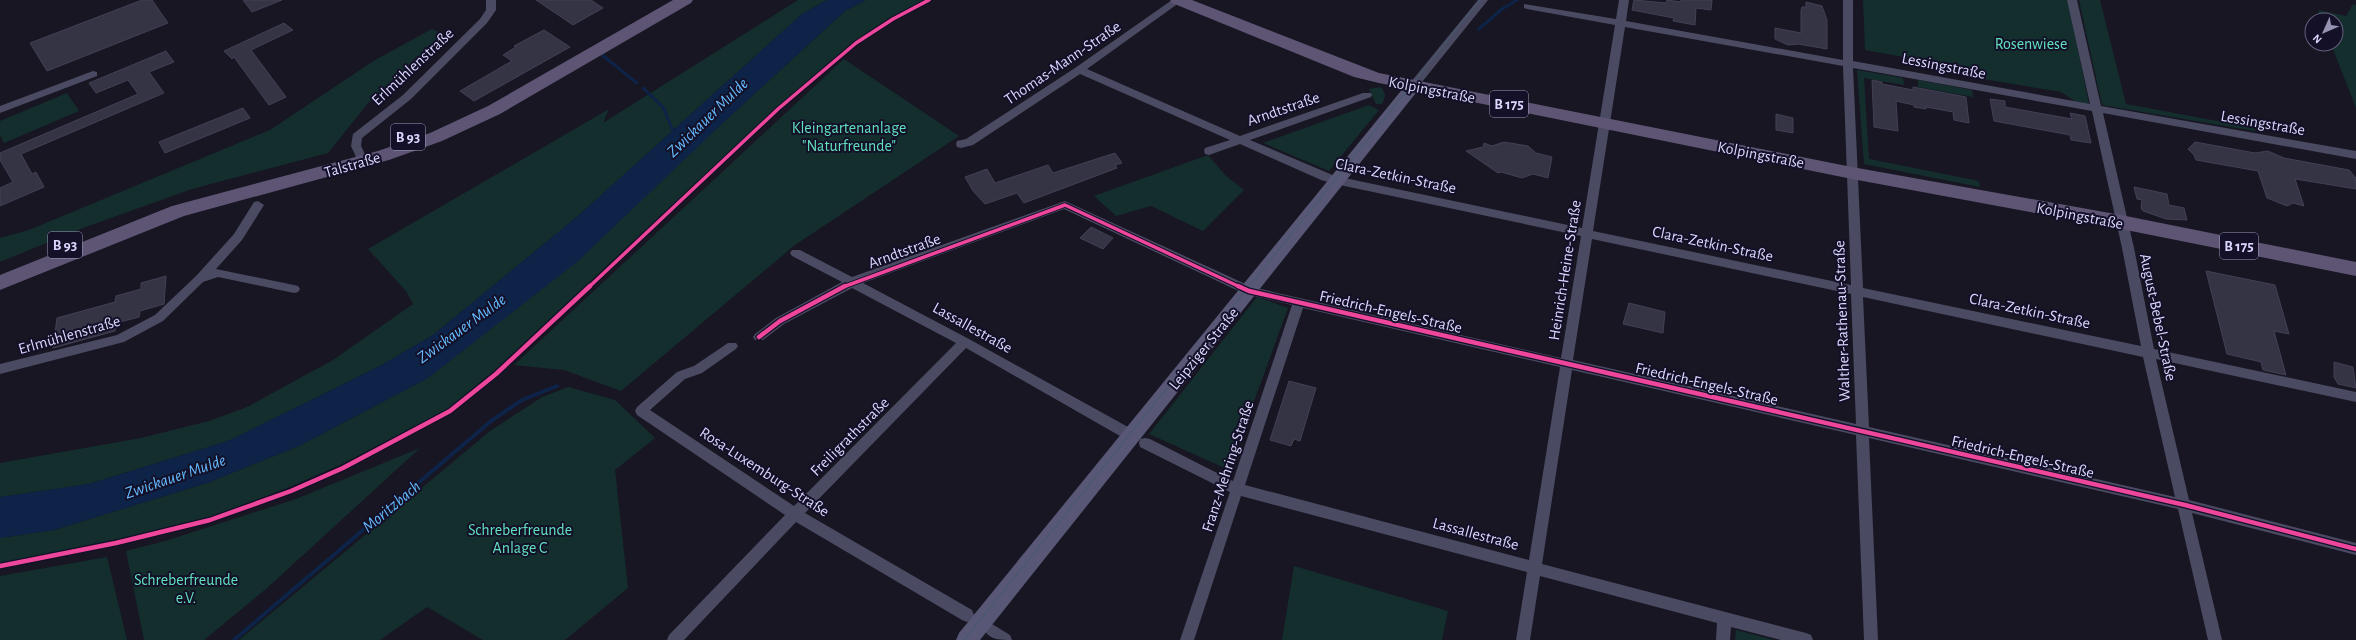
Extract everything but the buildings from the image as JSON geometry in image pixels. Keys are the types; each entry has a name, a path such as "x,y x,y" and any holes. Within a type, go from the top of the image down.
{"main road":[{"name":"Talstraße","path":"0,273 130,217 178,200 360,154 459,115 664,0"},
{"name":"Talstraße","path":"0,283 179,211 370,160 436,137 494,110 685,0"},
{"name":"Kolpingstraße","path":"1178,0 1360,73 1603,130 1852,173 2121,222 2356,269"}],"street":[{"name":"Erlmühlenstraße","path":"360,154 356,146 357,137 407,97 484,21 491,10 491,0"},
{"name":"Thomas-Mann-Straße","path":"961,144 969,142 1079,70 1178,0"},
{"name":"Leipziger Straße","path":"968,640 1138,439 1249,291 1483,0"},
{"name":"Heinrich-Heine-Straße","path":"1523,640 1533,567 1568,364 1624,0"},
{"name":"Walther-Rathenau-Straße","path":"1848,0 1848,64 1871,640"},
{"name":"August-Bebel-Straße","path":"2072,0 2098,109 2121,222 2128,248 2148,352 2185,505 2215,640"},
{"name":"Lessingstraße","path":"1527,6 2356,155"},
{"name":"Clara-Zetkin-Straße","path":"1079,70 1325,177 2356,397"},
{"path":"0,110 93,74"},
{"name":"Arndtstraße","path":"1209,151 1238,139 1259,134 1367,95"},
{"name":"Erlmühlenstraße","path":"0,369 120,339 158,318 199,279 238,237 258,205"},
{"name":"Arndtstraße","path":"760,337 780,321 852,282 1065,205"},
{"name":"Friedrich-Engels-Straße","path":"1065,205 1249,291 2185,505 2356,549"},
{"name":"Lassallestraße","path":"796,253 965,342 1138,439 1237,489 1806,640"},
{"name":"Erlmühlenstraße","path":"199,279 218,273 294,289"},
{"name":"Franz-Mehring-Straße","path":"1187,640 1299,302"},
{"name":"Freiligrathstraße","path":"674,640 795,514 965,342"},
{"name":"Rosa-Luxemburg-Straße","path":"732,346 698,370 681,375 642,411 795,514 967,615"},
{"path":"1723,640 1724,618"},
{"path":"992,632 1005,640"}],"green space":[{"path":"798,0 827,0 802,14 578,216 433,335 380,366 228,441 89,484 0,497 0,463 141,438 209,421 247,407 333,360 413,304 406,291 368,249 609,109 603,123"},
{"path":"866,0 924,0 889,18 853,42 776,108 494,371 448,409 340,465 285,489 210,517 163,530 0,563 0,538 54,530 207,483 299,446 428,378 728,118 845,11"},
{"name":"Rosenwiese","path":"1863,0 2068,0 2089,104 2076,102 2061,92 1942,72 1942,64 1865,50"},
{"path":"2079,0 2100,0 2126,104 2255,128 2255,131 2102,105"},
{"path":"2353,4 2356,5 2356,108 2334,52 2344,52 2344,16 2346,16"},
{"path":"432,29 443,34 368,103 328,153 192,189 83,228 0,262 0,238 29,230 270,130 375,60"},
{"name":"Kleingartenanlage \"Naturfreunde\"","path":"844,59 959,136 795,245 621,391 564,370 514,365"},
{"path":"1857,70 1903,78 1904,85 1864,78 1869,159 1979,181 1980,187 1864,164"},
{"path":"1918,80 1972,90 1973,97 1918,87"},
{"path":"1381,87 1385,93 1384,99 1382,104 1376,104 1369,89"},
{"path":"67,93 79,111 4,143 0,135 0,121"},
{"path":"1369,105 1379,110 1329,171 1263,143"},
{"path":"1208,155 1225,175 1244,190 1203,231 1151,206 1116,216 1094,196"},
{"path":"1257,297 1288,308 1229,470 1149,434"},
{"name":"Schreberfreunde Anlage C","path":"568,387 615,400 655,438 615,470 628,588 565,640 483,640 427,607 380,640 239,640 490,431 542,397"},
{"name":"Schreberfreunde e.V.","path":"420,448 266,589 204,640 144,640 126,551 165,541 296,499"},
{"path":"107,557 127,640 0,640 0,576"},
{"path":"1294,566 1448,611 1442,640 1282,640"},
{"path":"1736,630 1774,640 1735,640"}],"water":[{"name":"Zwickauer Mulde","path":"827,0 866,0 845,11 728,118 577,262 428,378 299,446 207,483 54,530 0,538 0,497 89,484 228,441 380,366 433,335 578,216 802,14"}],"waterway":[{"name":"Moritzbach","path":"1479,29 1502,9 1517,0"},
{"path":"602,55 637,83"},
{"name":"Zwickauer Mulde","path":"643,88 663,107 674,133"},
{"name":"Moritzbach","path":"234,640 491,421 522,400 557,386"}],"tram line":[{"path":"964,640 1480,0"}],"cycle path":[{"path":"0,566 116,543 210,520 291,491 343,468 450,411 496,374 778,109 856,43 893,19 929,0"},
{"path":"759,337 780,321 852,282 1065,205 1249,291 2185,505 2356,549"}]}
